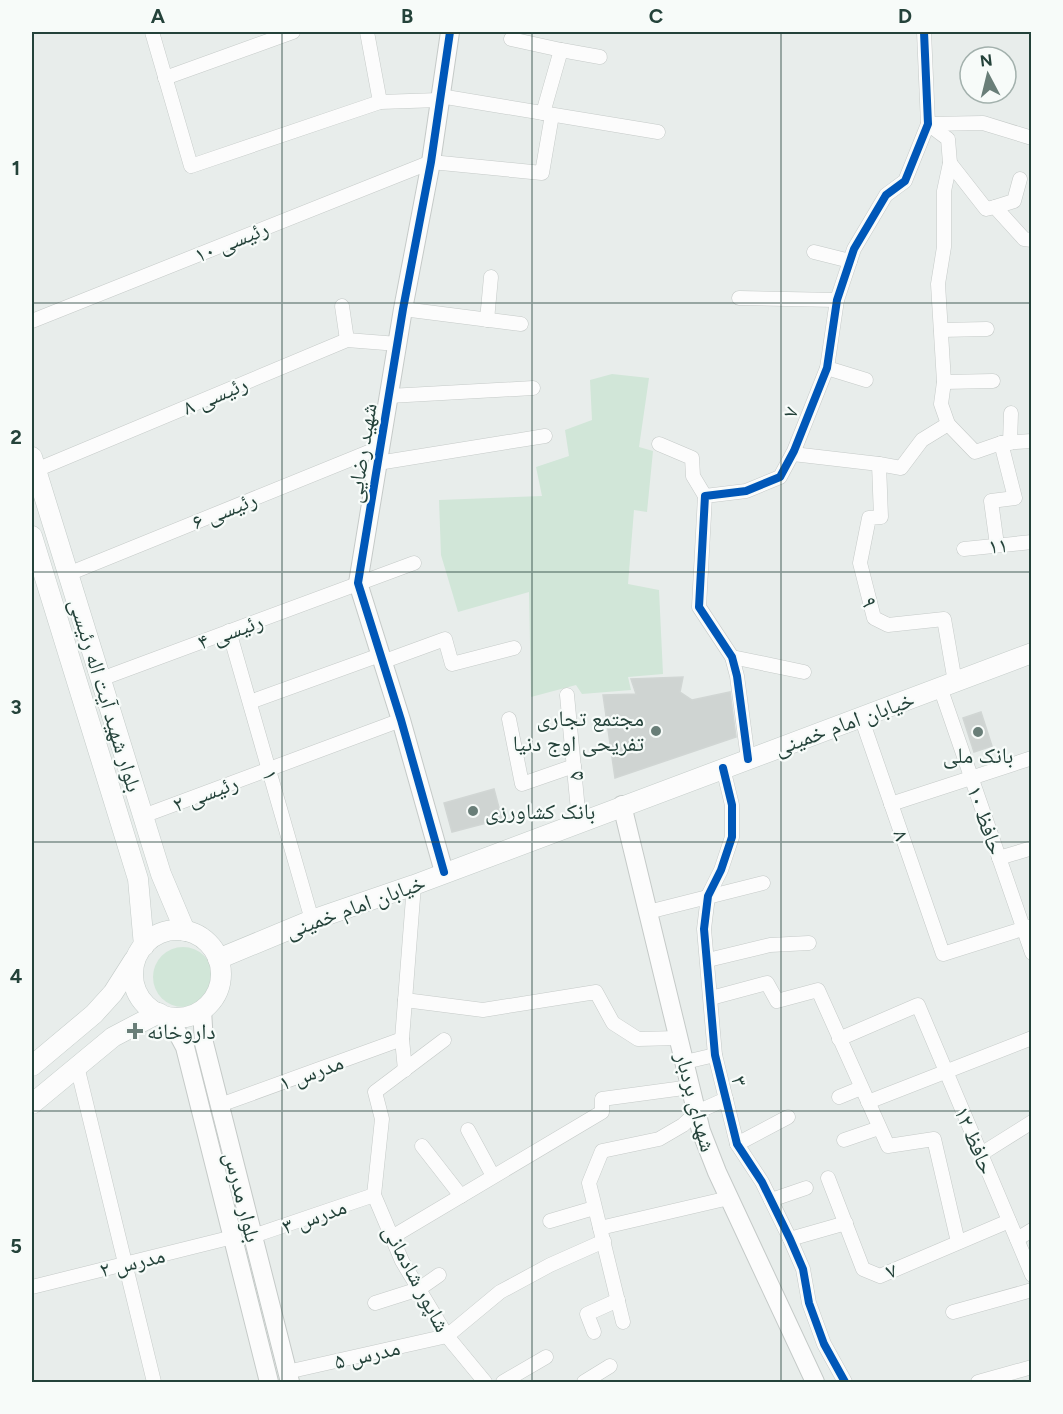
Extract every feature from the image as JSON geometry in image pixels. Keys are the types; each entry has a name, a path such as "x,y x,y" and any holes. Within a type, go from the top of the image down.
{"main road":[{"name":"بلوار شهید آیت اله رئیسی","path":"34,463 161,874 185,931"},
{"name":"بلوار شهید آیت اله رئیسی","path":"32,536 138,879 141,950"},
{"name":"خیابان امام خمینی","path":"219,959 312,920 414,885 579,821 1032,653"},
{"path":"32,1066 94,1014 113,993 141,950 152,938 162,933 174,930 185,931 206,940 219,959 220,981 217,992 202,1010 181,1017 164,1015 141,999 136,989 134,977 141,950"},
{"path":"32,1104 113,1037 164,1015"}],"street":[{"path":"152,32 191,166 380,102 440,98 658,132"},
{"path":"165,78 293,32"},
{"path":"367,32 380,102"},
{"name":"شهید رضایی","path":"444,872 401,720 358,583 431,162 450,32"},
{"name":"۷","path":"705,496 746,491 780,477 793,454 827,368 837,300 854,249 886,195 905,181 928,124 924,32"},
{"path":"511,39 600,57"},
{"path":"431,162 542,173 548,114 561,50"},
{"path":"928,124 983,123 1032,138"},
{"path":"928,124 948,139 950,163 944,191 944,247 938,284 944,382 941,404 948,424 975,452 1005,443 1032,441"},
{"name":"رئیسی ۱۰","path":"32,321 431,162"},
{"path":"950,163 986,209 1014,201 1020,179"},
{"path":"995,207 1024,239 1032,240"},
{"path":"814,252 850,261"},
{"path":"487,320 491,277"},
{"path":"739,298 837,300"},
{"path":"342,306 347,340"},
{"path":"404,309 521,324"},
{"path":"940,330 987,329"},
{"name":"رئیسی ۸","path":"34,463 347,340 398,344"},
{"path":"827,368 866,380"},
{"path":"944,382 993,381"},
{"path":"389,396 533,388"},
{"path":"997,545 991,501 1015,498 1005,443 1011,413"},
{"path":"793,454 901,468 922,440 948,424"},
{"name":"رئیسی ۶","path":"68,574 379,455 545,436"},
{"path":"659,444 692,458 693,476 705,496 699,607 732,657 737,676 748,759"},
{"name":"۹","path":"879,464 881,517 869,518 860,563 874,618 888,625 944,619 947,684"},
{"name":"۱۱","path":"964,549 1032,542"},
{"name":"رئیسی ۴","path":"101,678 414,563"},
{"name":"۱","path":"229,631 312,920"},
{"path":"250,702 445,639 452,664 514,648"},
{"path":"732,657 804,672"},
{"name":"حافظ ۱۰","path":"947,684 971,777 999,858 1027,927 1032,953"},
{"name":"۵","path":"567,695 579,821"},
{"name":"۸","path":"861,717 943,954 1027,927"},
{"path":"509,719 522,784 574,766"},
{"name":"رئیسی ۲","path":"143,816 401,720"},
{"path":"891,804 1032,758"},
{"name":"۳","path":"723,768 732,805 732,837 721,870 708,896 704,929 715,1055 737,1144 771,1200 790,1239 803,1269 809,1303 824,1344 845,1383"},
{"name":"شهدای بردبار","path":"622,805 701,1131 729,1198 815,1383"},
{"path":"999,858 1032,848"},
{"path":"648,912 763,883"},
{"path":"405,1070 402,1039 414,885"},
{"path":"708,960 770,945 809,943"},
{"path":"711,998 767,983 777,1001 818,990 888,1146 934,1138 958,1242"},
{"path":"405,1000 483,1010 596,992 613,1023 638,1039 679,1038"},
{"name":"حافظ ۱۲","path":"839,1039 918,1005 1032,1275"},
{"name":"بلوار مدرس","path":"202,1010 204,1043 288,1377"},
{"name":"بلوار مدرس","path":"164,1015 185,1047 269,1383"},
{"path":"868,1102 1032,1038"},
{"name":"مدرس ۱","path":"220,1104 402,1039"},
{"path":"405,1070 444,1040"},
{"path":"685,1062 715,1055"},
{"path":"77,1066 154,1383"},
{"name":"شاپور شادمانی","path":"405,1070 375,1092 382,1119 374,1195 402,1261 447,1336 485,1383"},
{"path":"392,1237 602,1112 602,1099 691,1088"},
{"path":"840,1097 861,1088"},
{"path":"623,1322 589,1183 602,1151 659,1139 683,1125 697,1112 726,1099"},
{"path":"737,1144 788,1117"},
{"path":"981,1154 1032,1122"},
{"path":"844,1140 879,1128"},
{"path":"468,1130 494,1176"},
{"path":"422,1146 461,1196"},
{"name":"۷","path":"828,1178 863,1269 880,1276 1009,1221"},
{"path":"771,1200 806,1188"},
{"name":"مدرس ۳","path":"253,1236 374,1195"},
{"path":"447,1336 500,1292 602,1235 729,1198"},
{"path":"550,1221 594,1208"},
{"path":"790,1239 846,1223"},
{"path":"1017,1239 1032,1230"},
{"name":"مدرس ۲","path":"32,1287 233,1236"},
{"path":"375,1304 419,1289 439,1275"},
{"path":"953,1312 1032,1290"},
{"path":"594,1332 587,1314 618,1300"},
{"name":"مدرس ۵","path":"288,1377 447,1336"},
{"path":"802,1353 824,1344"},
{"path":"503,1383 546,1358"},
{"path":"584,1383 610,1366"},
{"path":"978,1383 1032,1367"}],"green space":[{"path":"612,374 649,378 639,447 653,451 647,512 634,510 628,584 659,590 663,674 628,677 631,690 582,694 576,685 531,697 529,592 458,612 441,555 439,500 542,496 536,467 569,456 565,430 592,420 590,380"},
{"path":"177,947 189,947 200,952 208,960 213,977 211,989 200,1002 189,1007 177,1007 166,1002 158,994 153,983 153,971 158,960 166,952"}],"building":[{"path":"683,677 680,692 692,700 730,692 736,737 615,778 603,695 636,694 631,679"},
{"name":"بانک ملی","path":"981,712 992,746 974,752 963,718"},
{"name":"بانک کشاورزی","path":"494,789 502,819 452,832 444,803"}],"cycle path":[{"path":"444,872 401,720 358,583 403,309 431,162 450,32"},
{"path":"748,759 737,676 732,657 699,607 705,496 746,491 780,477 794,451 827,368 837,300 854,249 886,195 905,181 928,124 924,32"},
{"path":"723,768 732,805 732,837 721,870 708,896 704,929 715,1055 737,1144 762,1182 790,1239 803,1269 809,1303 824,1344 845,1382"}],"place":[{"name":"مجتمع تجاری تفریحی اوج دنیا","path":"656,731"},
{"name":"بانک ملی","path":"978,732"},
{"name":"بانک کشاورزی","path":"473,811"},
{"name":"داروخانه","path":"135,1031"}]}
